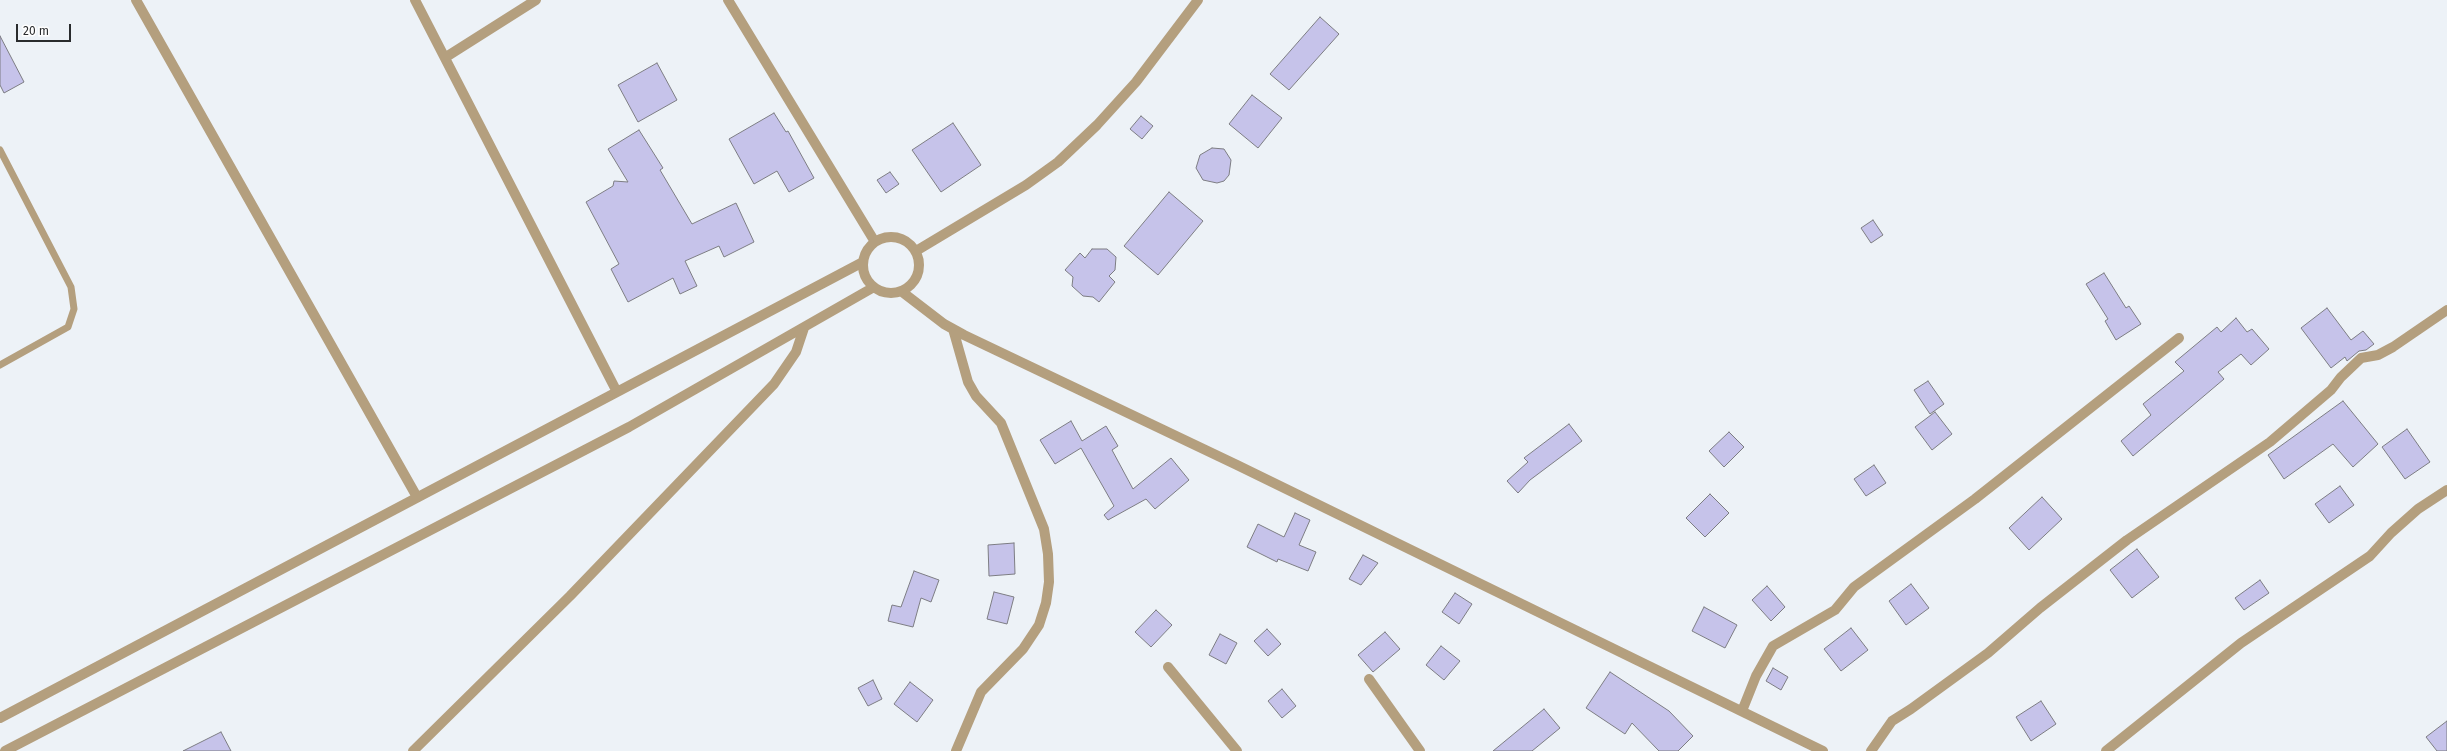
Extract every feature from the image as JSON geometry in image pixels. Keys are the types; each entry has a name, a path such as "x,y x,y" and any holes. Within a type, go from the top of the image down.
{"street":[{"path":"136,0 417,497"},
{"path":"415,0 446,57 617,392"},
{"path":"446,57 536,0"},
{"path":"728,0 875,242"},
{"path":"916,251 1026,185 1058,162 1097,126 1136,82 1198,0"},
{"path":"886,237 897,237 908,242 916,251 919,260 917,274 909,286 901,291 892,293 874,287 866,276 863,262 867,250 875,242 886,237"},
{"path":"0,718 863,262"},
{"path":"5,751 629,427 874,287"},
{"path":"901,291 953,329 1823,751"},
{"path":"1871,751 1892,721 1911,710 1988,653 2040,608 2127,540 2270,442 2331,390 2341,377 2361,358 2378,355 2393,347 2447,310"},
{"path":"413,751 570,596 774,384 796,352 804,328"},
{"path":"953,329 968,382 976,396 1000,423 1044,529 1048,554 1049,582 1046,603 1039,625 1023,649 981,692 956,751"},
{"path":"1742,711 1756,676 1773,646 1835,610 1854,587 1899,556 1975,499 2179,338"},
{"path":"2106,751 2241,643 2370,556 2391,533 2418,509 2447,490"},
{"path":"1168,667 1237,751"},
{"path":"1369,679 1420,751"}],"lane":[{"path":"0,150 71,287 74,309 68,327 0,365"}],"building":[{"path":"1320,17 1339,34 1289,90 1270,74"},
{"path":"0,36 24,82 4,93 0,85"},
{"path":"657,63 677,100 638,122 618,85"},
{"path":"1252,95 1282,118 1258,148 1229,124"},
{"path":"774,113 786,132 788,131 814,178 789,192 777,171 754,184 729,139"},
{"path":"1141,116 1153,126 1142,139 1130,129"},
{"path":"953,123 981,165 941,192 912,150"},
{"path":"639,130 663,168 660,170 692,224 736,203 754,242 724,257 719,246 685,261 697,286 680,294 673,278 628,302 611,269 619,264 586,202 613,186 614,181 628,182 608,149"},
{"path":"1212,148 1224,149 1231,160 1229,175 1224,181 1217,183 1203,180 1196,168 1200,155"},
{"path":"890,172 899,184 886,193 877,180"},
{"path":"1169,192 1203,221 1158,275 1124,246"},
{"path":"1873,220 1883,235 1871,243 1861,228"},
{"path":"1092,249 1107,249 1116,257 1115,270 1109,276 1115,282 1099,302 1093,297 1083,296 1072,286 1073,277 1065,270 1080,253 1085,258"},
{"path":"2104,273 2126,308 2129,306 2141,324 2116,340 2105,321 2108,319 2086,284"},
{"path":"2327,308 2351,340 2363,331 2374,344 2366,350 2359,351 2347,361 2345,357 2331,368 2301,328"},
{"path":"2236,318 2247,332 2252,329 2269,349 2251,365 2241,354 2218,372 2224,379 2133,456 2121,441 2151,415 2143,404 2184,371 2175,362 2217,327 2221,332"},
{"path":"1928,381 1944,404 1930,414 1914,390"},
{"path":"2343,401 2378,444 2353,467 2333,444 2284,479 2268,455"},
{"path":"1935,412 1952,434 1932,450 1915,427"},
{"path":"1071,421 1082,441 1106,426 1118,446 1112,450 1133,489 1171,458 1189,480 1155,509 1146,499 1108,520 1104,515 1114,506 1081,448 1055,464 1040,440"},
{"path":"1569,424 1582,441 1530,480 1518,493 1507,481 1528,462 1524,458"},
{"path":"2407,429 2430,462 2405,479 2382,447"},
{"path":"1729,432 1744,447 1724,467 1709,451"},
{"path":"1874,465 1886,483 1866,496 1854,479"},
{"path":"2340,486 2354,505 2329,523 2315,504"},
{"path":"1710,494 1729,513 1705,537 1686,518"},
{"path":"2042,497 2062,519 2029,550 2009,528"},
{"path":"1295,513 1310,520 1299,545 1316,552 1308,571 1278,559 1277,562 1247,547 1258,524 1284,537"},
{"path":"1014,543 1015,574 989,576 988,545"},
{"path":"2137,549 2159,577 2132,598 2110,570"},
{"path":"1363,555 1378,563 1361,585 1349,579"},
{"path":"914,571 939,580 931,602 921,598 913,627 888,621 892,605 901,607"},
{"path":"2260,580 2269,593 2244,610 2235,598"},
{"path":"1911,584 1929,608 1906,625 1889,601"},
{"path":"1767,586 1785,607 1771,621 1752,600"},
{"path":"994,592 1014,597 1007,624 987,619"},
{"path":"1455,593 1472,604 1459,624 1442,612"},
{"path":"1704,607 1737,625 1725,648 1692,631"},
{"path":"1156,610 1172,625 1151,647 1135,632"},
{"path":"1851,628 1868,650 1841,671 1824,649"},
{"path":"1267,629 1281,644 1268,656 1254,641"},
{"path":"1385,632 1400,649 1373,672 1358,655"},
{"path":"1220,634 1237,643 1226,664 1209,655"},
{"path":"1441,646 1460,661 1444,680 1426,665"},
{"path":"1773,668 1788,677 1781,690 1766,681"},
{"path":"1610,672 1669,711 1693,736 1678,751 1659,751 1632,723 1625,734 1586,708"},
{"path":"873,680 882,699 868,706 858,688"},
{"path":"910,682 933,700 917,722 894,704"},
{"path":"1282,689 1296,706 1282,718 1268,701"},
{"path":"2041,701 2056,724 2031,741 2016,717"},
{"path":"1544,709 1560,728 1532,751 1493,751"},
{"path":"2447,721 2447,751 2437,751 2426,737"},
{"path":"221,732 231,751 183,751"}]}
